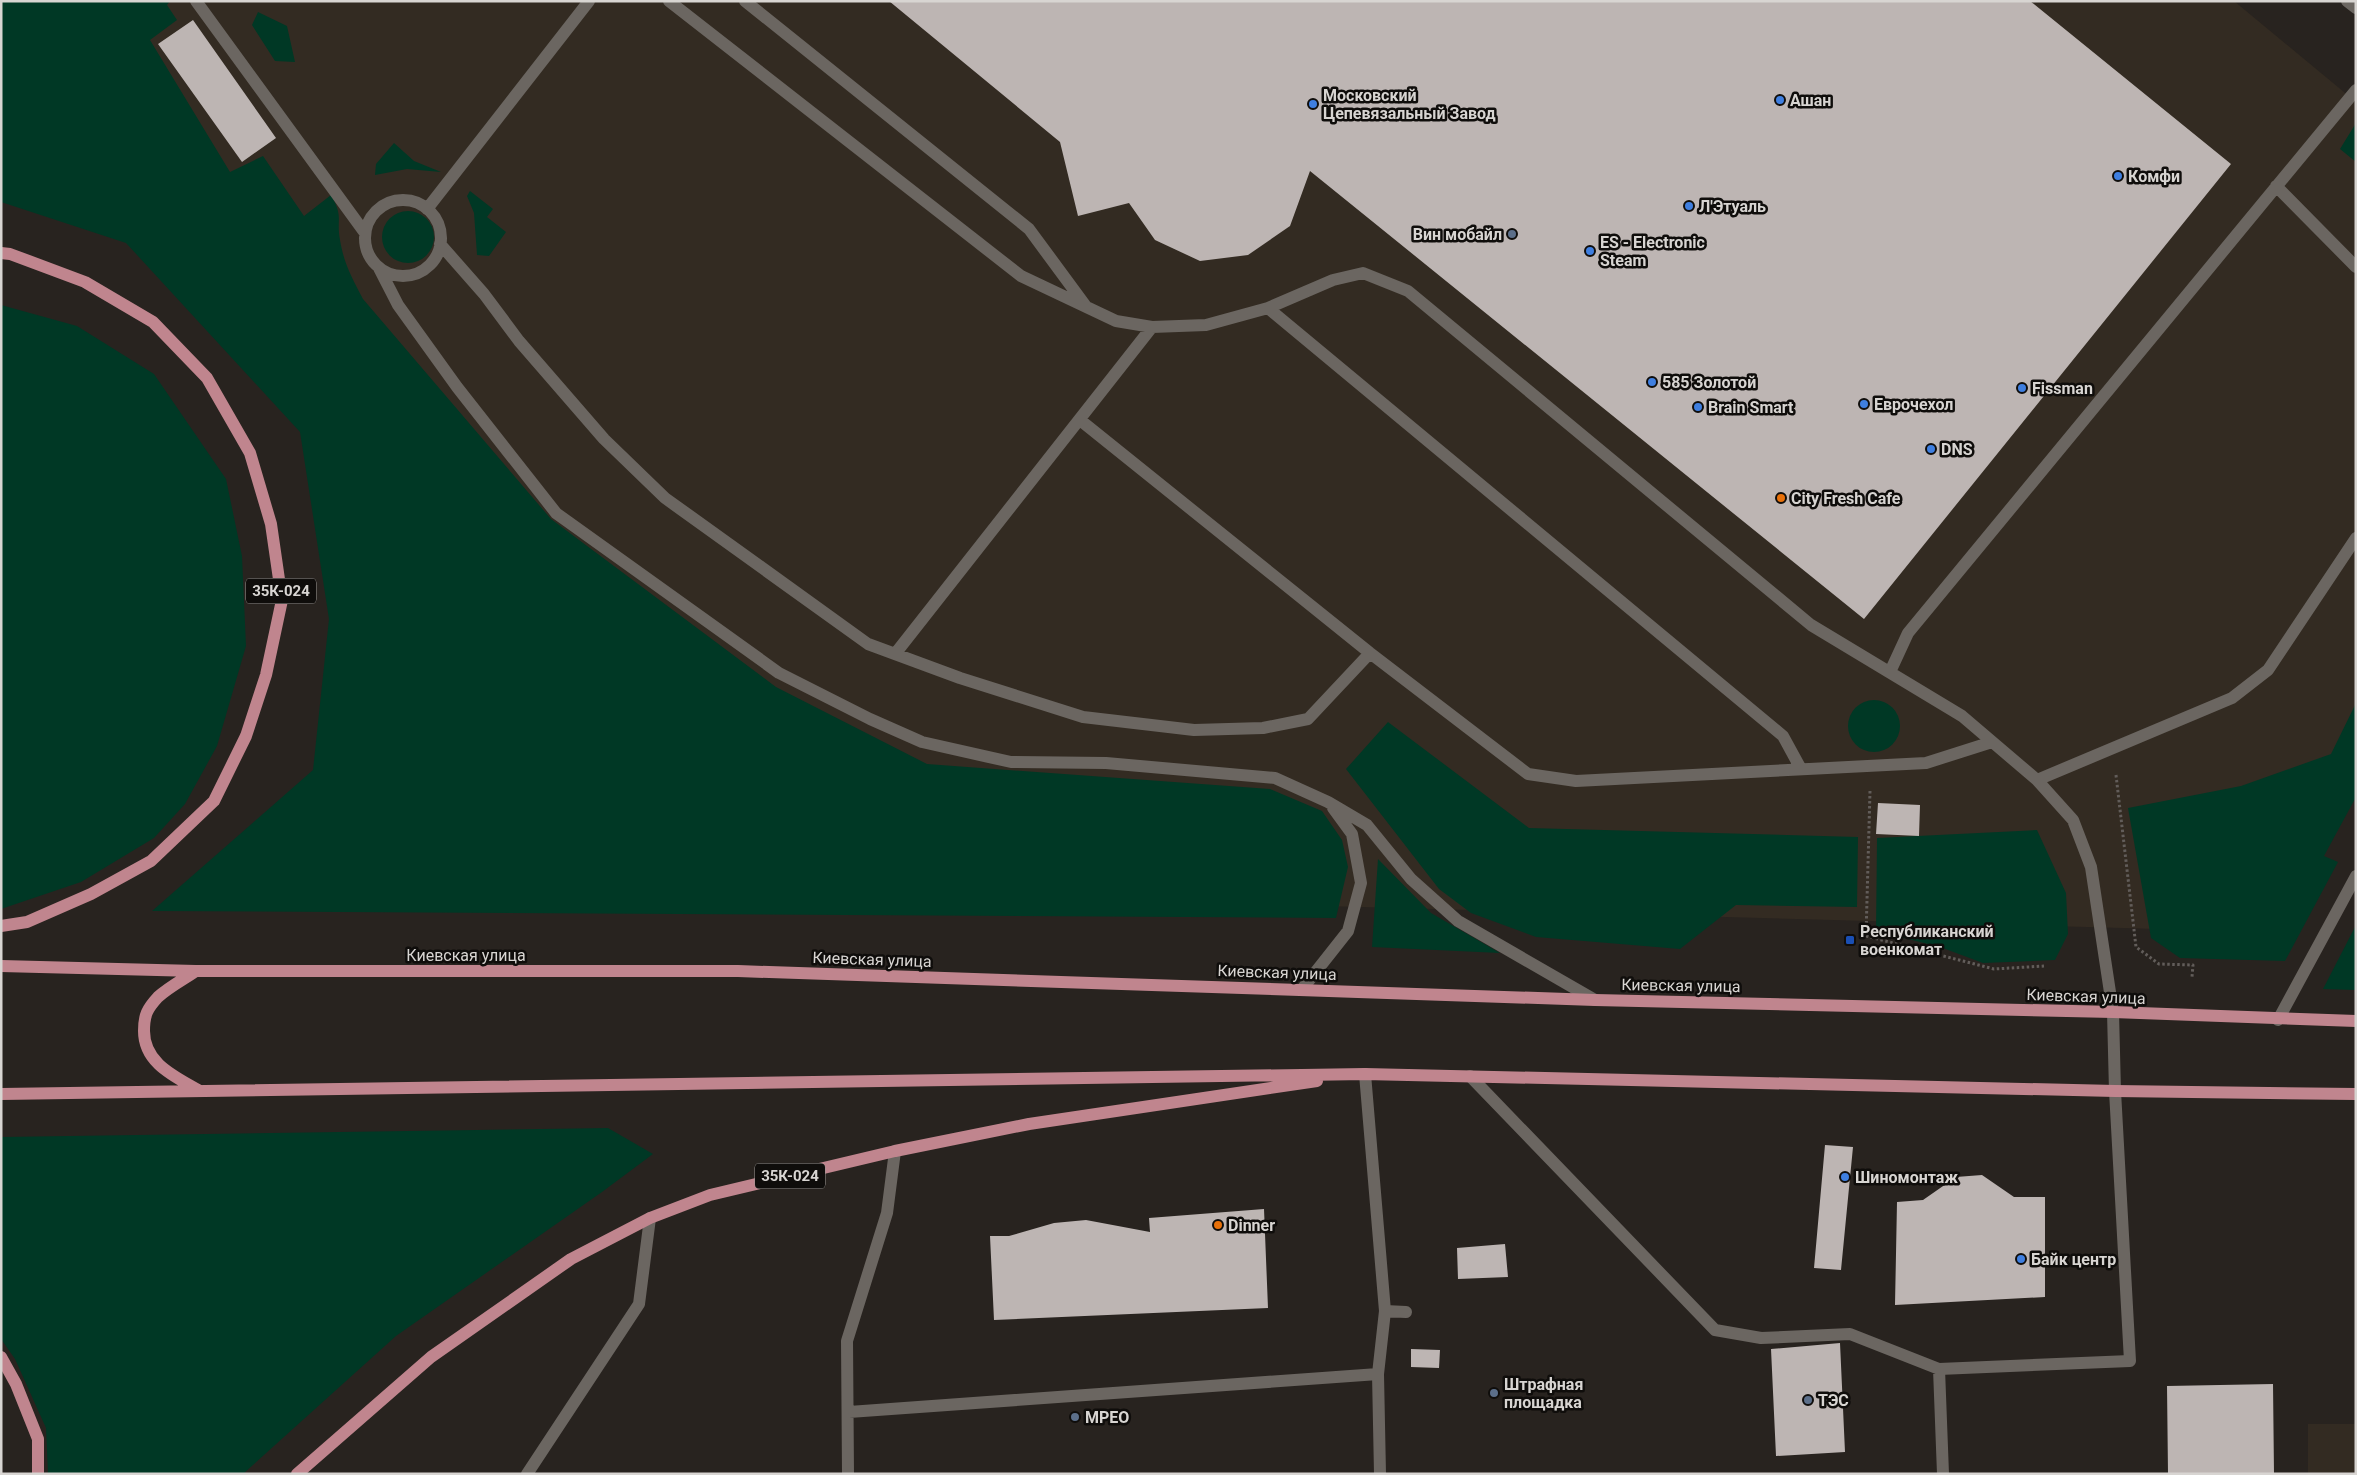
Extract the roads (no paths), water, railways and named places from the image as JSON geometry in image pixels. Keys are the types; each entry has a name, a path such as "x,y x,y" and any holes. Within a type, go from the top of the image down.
{"main road":[{"name":"35К-024","path":"1,254 10,254 85,282 153,322 208,378 250,453 271,524 282,600 266,675 246,736 214,801 151,861 91,894 27,922 1,926"},
{"name":"Киевская улица","path":"1,966 196,971 738,971 1303,988 1595,1000 2113,1012 2278,1020 2356,1021"},
{"path":"196,971 159,996 144,1015 144,1040 151,1057 168,1073 198,1090"},
{"name":"35К-024","path":"297,1474 431,1357 571,1259 650,1218 710,1195 895,1151 1029,1124 1364,1074"},
{"path":"1,1094 1364,1074 2115,1091 2356,1094"},
{"path":"1,1357 16,1384 38,1438 38,1474"}],"street":[{"path":"196,1 365,232"},
{"path":"427,209 589,1"},
{"path":"669,1 1021,276 1116,321 1152,327 1206,325 1268,308 1333,280 1363,273 1408,291 1811,625 1962,716 2037,780 2073,820 2091,867 2113,1012 2115,1091 2130,1361 1939,1369 1850,1334 1761,1338 1715,1330 1470,1076"},
{"path":"745,1 1029,229 1087,307"},
{"path":"2347,1 2356,8"},
{"path":"1890,672 1908,633 2356,90"},
{"path":"2276,186 2356,267"},
{"path":"379,268 400,276 411,276 422,271 437,255 440,244 438,225 427,209 417,203 394,201 384,205 375,212 365,232 365,246 398,305 457,387 556,513 780,673 870,719 922,742 1011,762 1106,763 1275,778 1328,802 1367,825 1411,879 1458,921 1595,1000"},
{"path":"440,244 604,439 665,498 868,644 960,678 1083,718 1194,730 1263,728 1308,720 1370,652"},
{"path":"1268,308 1783,736 1802,769"},
{"path":"895,654 1152,327"},
{"path":"1080,420 1370,652 1528,774 1576,782 1926,762 1992,742"},
{"path":"2037,780 2232,698 2268,670 2356,538"},
{"path":"1303,988 1348,931 1360,883 1352,834 1328,802"},
{"path":"2278,1020 2356,876"},
{"path":"1364,1074 1385,1311 1378,1374 1380,1474"},
{"path":"848,1474 847,1341 887,1213 895,1151"},
{"path":"527,1474 639,1304 650,1218"},
{"path":"1385,1311 1406,1312"},
{"path":"1939,1369 1942,1474"},
{"path":"849,1412 1378,1374"}],"place":[{"name":"Ашан","path":"1780,100"},
{"name":"Московский Цепевязальный Завод","path":"1313,104"},
{"name":"Комфи","path":"2118,176"},
{"name":"Л'Этуаль","path":"1689,206"},
{"name":"Вин мобайл","path":"1512,234"},
{"name":"ES - Electronic Steam","path":"1590,251"},
{"name":"585 Золотой","path":"1652,382"},
{"name":"Fissman","path":"2022,388"},
{"name":"Еврочехол","path":"1864,404"},
{"name":"Brain Smart","path":"1698,407"},
{"name":"DNS","path":"1931,449"},
{"name":"City Fresh Cafe","path":"1781,498"},
{"name":"Республиканский военкомат","path":"1850,940"},
{"name":"Шиномонтаж","path":"1845,1177"},
{"name":"Dinner","path":"1218,1225"},
{"name":"Байк центр","path":"2021,1259"},
{"name":"Штрафная площадка","path":"1494,1393"},
{"name":"ТЭС","path":"1808,1400"},
{"name":"МРЕО","path":"1075,1417"}]}
